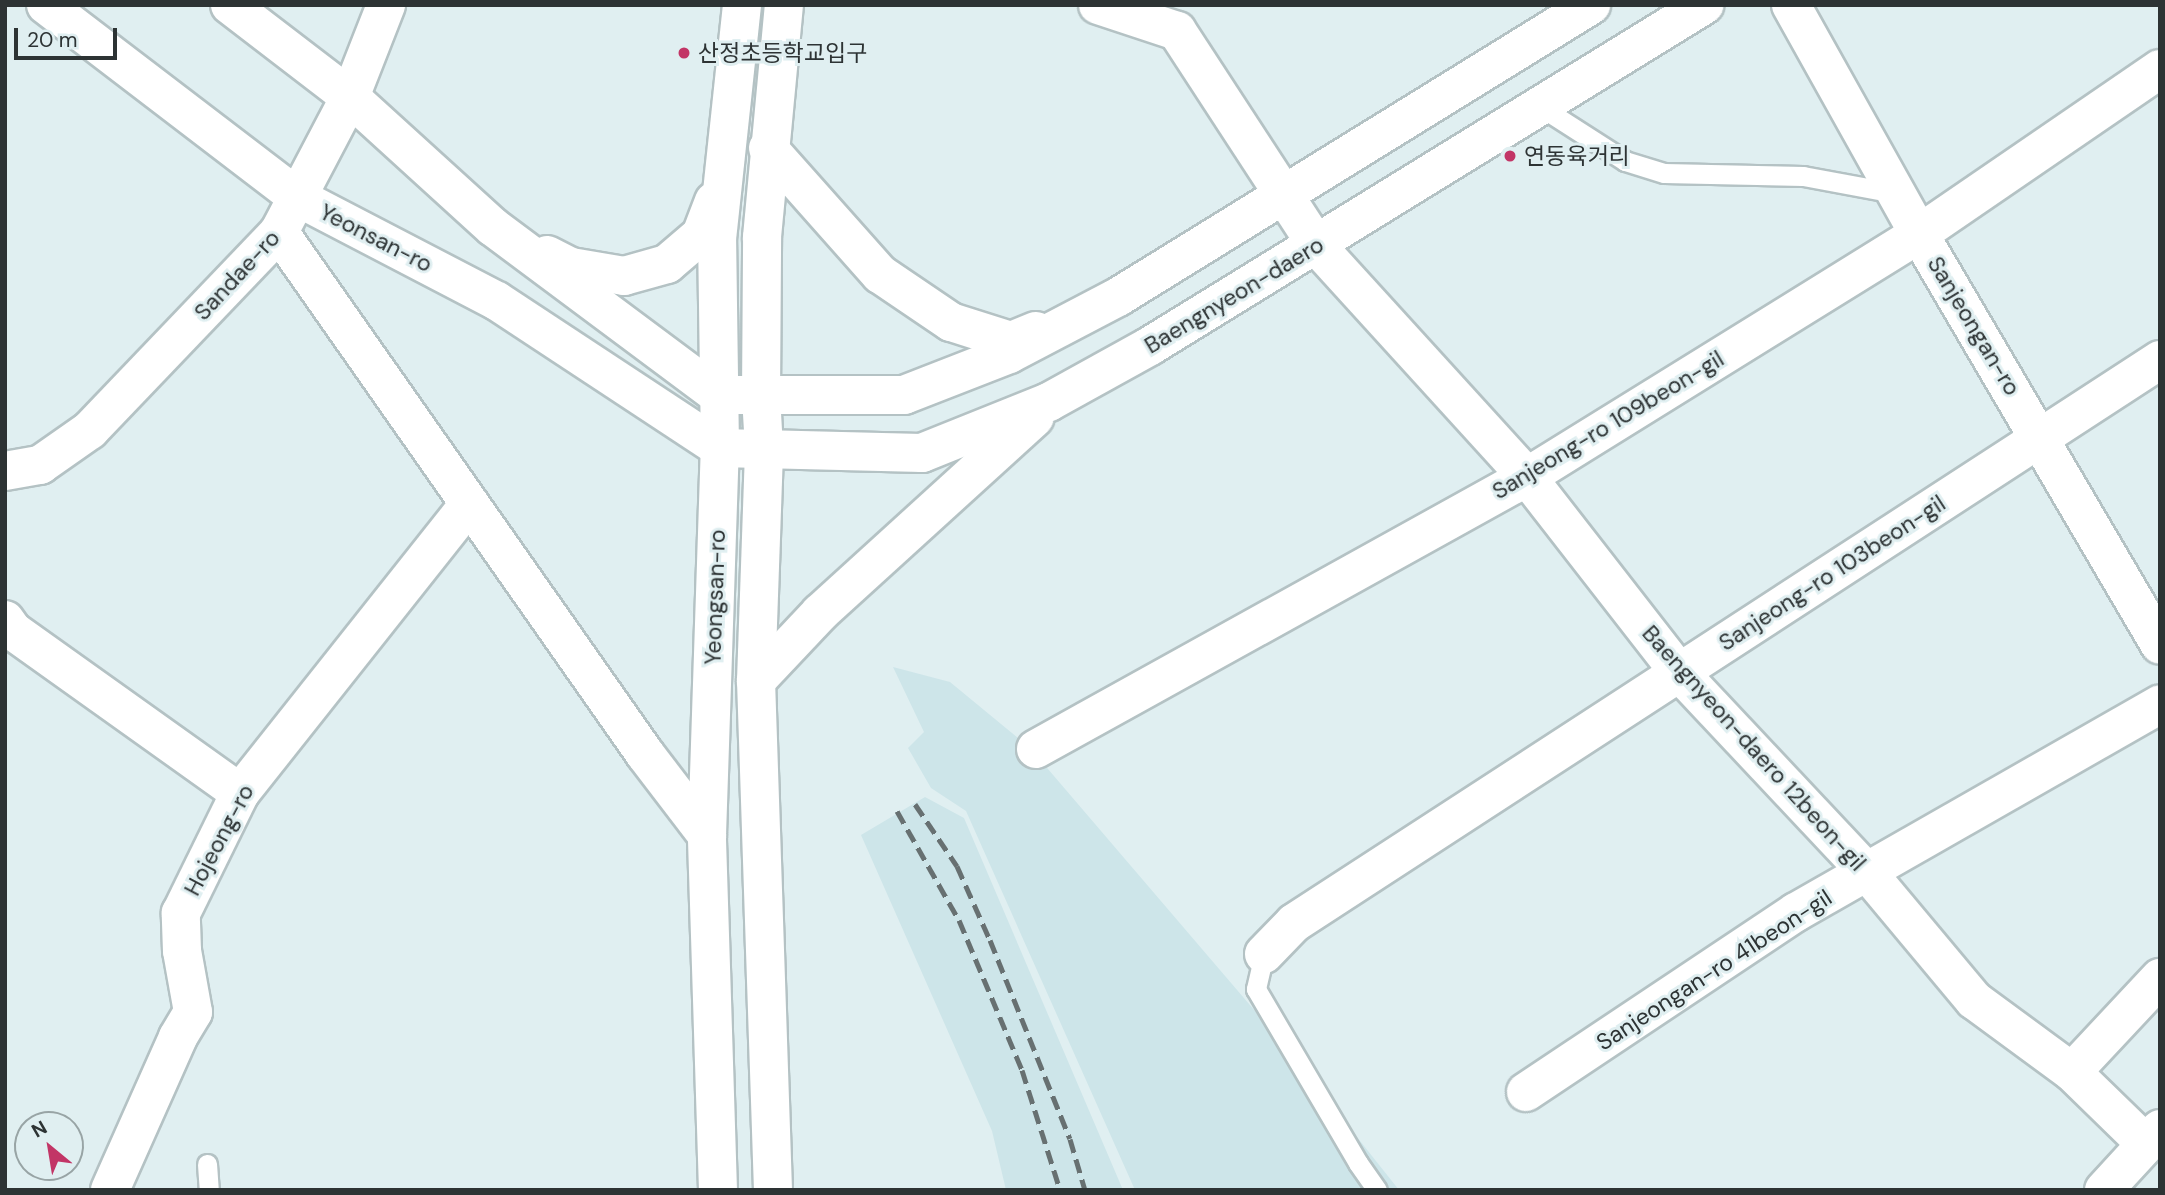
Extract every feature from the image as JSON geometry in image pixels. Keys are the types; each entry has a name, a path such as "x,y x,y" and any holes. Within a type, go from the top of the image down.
{"street":[{"name":"Yeonsan-ro","path":"46,5 297,197 497,300 720,448"},
{"path":"230,5 350,97 493,227 718,394 761,397 904,395 1009,354 1118,297 1591,5"},
{"name":"Sandae-ro","path":"5,471 40,465 90,430 279,232 350,97 386,5"},
{"name":"Yeongsan-ro","path":"718,1190 707,835 720,448 717,239 742,5"},
{"name":"Yeongsan-ro","path":"773,1190 756,681 764,448 761,397 762,237 768,148 784,5"},
{"path":"1098,5 1178,18"},
{"name":"Baengnyeon-daero","path":"720,448 922,453 1049,402 1317,246 1704,5"},
{"name":"Sanjeongan-ro","path":"1791,5 1919,234 2160,644"},
{"name":"Baengnyeon-daero 12beon-gil","path":"1178,18 1317,246 1527,477 1679,672 1867,872 1974,1000 2153,1136"},
{"name":"Sanjeong-ro 109beon-gil","path":"1036,749 1527,477 1919,234 2160,69"},
{"path":"768,148 880,274 951,322 1011,341 1118,297"},
{"path":"493,227 571,267 624,276 667,264 701,235 724,177"},
{"path":"279,232 645,754 707,835"},
{"name":"Sanjeong-ro 103beon-gil","path":"1264,954 1294,923 2160,360"},
{"path":"756,681 820,613 885,556 1011,437 1073,389"},
{"name":"Hojeong-ro","path":"110,1190 178,1037 193,1012 182,951 181,913 240,793 469,504"},
{"path":"5,620 13,631 240,793"},
{"name":"Sanjeongan-ro 41beon-gil","path":"1526,1092 1796,912 2160,704"},
{"path":"2072,1072 2160,978"},
{"path":"2104,1190 2153,1136"}],"lane":[{"path":"1541,107 1625,161 1664,173 1802,176 1896,193"},
{"path":"1264,954 1256,989 1358,1163 1377,1190"},
{"path":"207,1164 209,1190"}],"shaded area":[{"path":"893,667 950,682 1030,748 1279,1039 1399,1190 1135,1190 966,811 931,788 908,748 924,732"},
{"path":"925,797 964,818 1123,1190 1006,1190 992,1131 861,835"}],"railway":[{"path":"915,804 957,866 990,940 1070,1139 1085,1190"},
{"path":"897,811 959,920 1022,1070 1060,1190"}],"place":[{"name":"산정초등학교입구","path":"684,53"},
{"name":"연동육거리","path":"1510,156"}]}
